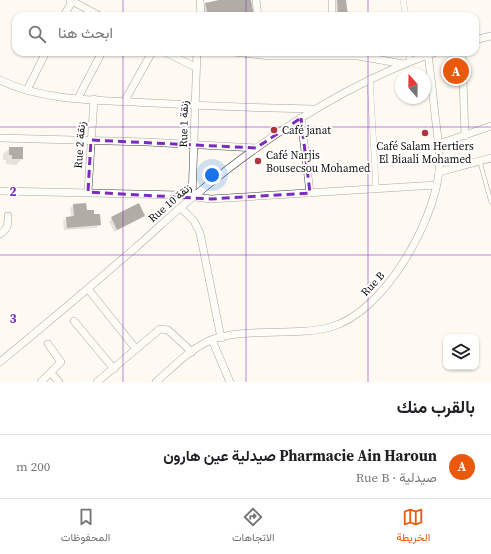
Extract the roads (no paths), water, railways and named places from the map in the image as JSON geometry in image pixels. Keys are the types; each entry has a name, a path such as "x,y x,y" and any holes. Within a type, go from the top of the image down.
{"street":[{"path":"66,12 71,0 93,12"},
{"path":"200,0 200,12"},
{"path":"256,0 258,12"},
{"path":"332,0 332,12"},
{"path":"403,0 405,12"},
{"path":"479,39 491,36"},
{"path":"27,90 44,56"},
{"path":"78,98 100,56"},
{"path":"124,102 150,56"},
{"path":"173,56 195,67"},
{"name":"Rue 1 زنقة","path":"192,197 195,144 195,67 196,56"},
{"path":"364,56 407,63 408,56"},
{"name":"Rue 10 زنقة","path":"0,362 88,289 192,197 256,148 314,109 370,79 425,56"},
{"name":"Rue B","path":"156,382 192,352 212,340 332,327 353,316 371,303 385,288 400,268 422,226 439,172 439,144 428,56"},
{"path":"462,56 465,136"},
{"path":"370,79 376,188"},
{"path":"0,80 27,90 78,98 196,106 314,109"},
{"name":"Rue 2 زنقة","path":"88,192 94,99"},
{"path":"302,118 310,193"},
{"path":"439,144 491,126"},
{"path":"2,137 195,144 256,148"},
{"path":"439,172 491,158"},
{"path":"0,191 88,192 236,198 436,185"},
{"path":"181,208 194,221 200,233 221,338"},
{"path":"0,234 5,231 8,226 8,216"},
{"path":"88,289 136,349"},
{"path":"74,321 114,369"},
{"path":"97,382 114,369 158,329 164,328 174,334 192,352"},
{"path":"212,340 230,382"},
{"path":"41,382 52,374 61,362 48,344"},
{"path":"52,374 59,382"}],"lane":[{"path":"480,162 491,202"}],"place":[{"name":"Pharmacie Ain Haroun صيدلية عين هارون","path":"456,71"},
{"name":"Café janat","path":"274,130"},
{"name":"Café Salam Hertiers El Biaali Mohamed","path":"425,133"},
{"name":"Café Narjis Bousecsou Mohamed","path":"258,161"}]}
